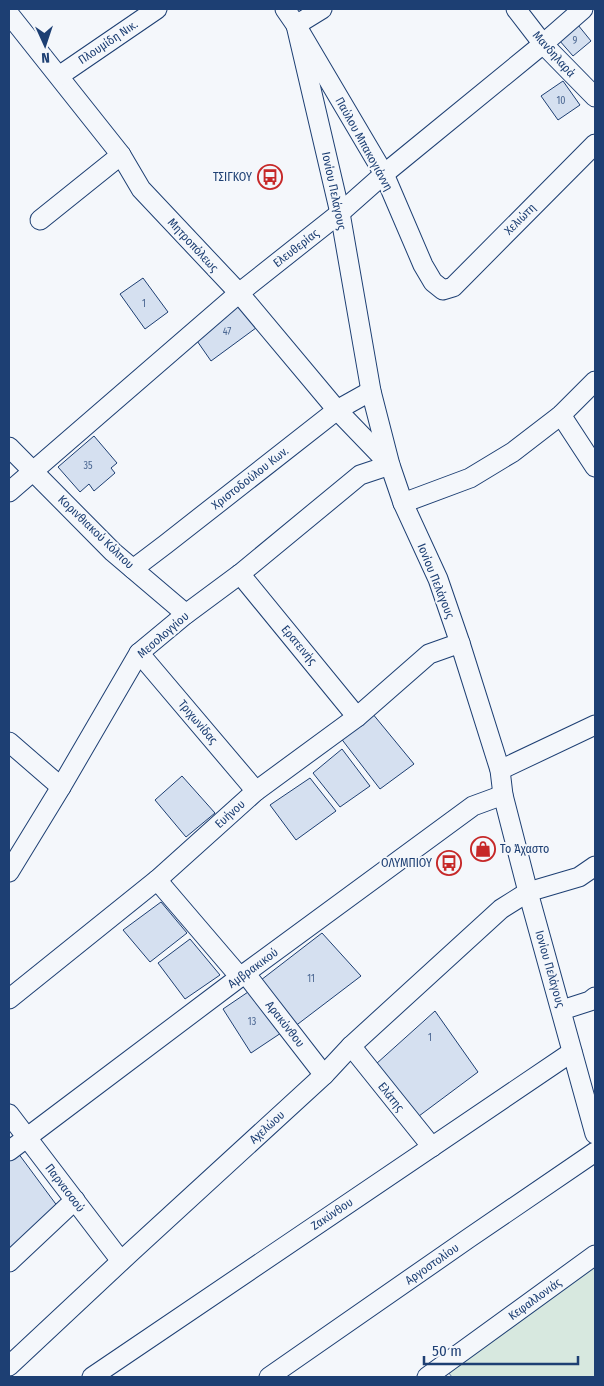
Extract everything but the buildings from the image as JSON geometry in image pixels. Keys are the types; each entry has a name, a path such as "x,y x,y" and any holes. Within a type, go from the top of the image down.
{"street":[{"name":"Πλουμίδη Νικ.","path":"58,76 157,9"},
{"name":"Παύλου Μπακογιάννη","path":"285,9 384,174 423,266 433,282 443,290"},
{"path":"296,25 322,9"},
{"name":"Μανδηλαρά","path":"516,9 543,44 595,97"},
{"name":"Ελευθερίας","path":"9,492 239,293 340,213 384,174 583,9"},
{"name":"Μητροπόλεως","path":"9,14 121,155 141,189 239,293 337,410 390,465"},
{"name":"Ιονίου Πελάγους","path":"296,25 340,213 371,391 390,465 403,504 438,579 500,770 503,795 528,892 595,1134"},
{"name":"Χελιώτη","path":"443,290 453,287 595,144"},
{"path":"40,220 121,155"},
{"path":"403,504 470,478 513,452 561,415 595,381"},
{"name":"Χριστοδούλου Κων.","path":"133,568 337,410 371,391"},
{"path":"561,415 595,467"},
{"name":"Κορινθιακού Κόλπου","path":"9,447 113,552 186,614"},
{"name":"Μεσολογγίου","path":"9,872 61,788 139,653 186,614 240,574 360,475 390,465"},
{"name":"Ερατεινής","path":"240,574 358,717"},
{"name":"Ευήνου","path":"9,1000 157,880 256,791 358,717 429,654 460,643"},
{"name":"Τριχωνίδας","path":"139,653 256,791"},
{"path":"500,770 595,725"},
{"path":"9,742 61,788"},
{"name":"Αμβρακικού","path":"9,1151 242,975 473,806 503,795"},
{"name":"Αχελώου","path":"9,1366 324,1075 351,1046 501,909 528,892 578,877 595,866"},
{"name":"Αρακύνθου","path":"157,880 242,975 324,1075"},
{"path":"562,1010 590,1001 595,997"},
{"name":"Ελάτης","path":"351,1046 432,1147"},
{"name":"Ζακύνθου","path":"92,1377 572,1052"},
{"name":"Παρνασσού","path":"9,1114 121,1261"},
{"name":"Αργοστολίου","path":"269,1377 595,1152"},
{"path":"9,1262 75,1200"},
{"name":"Κεφαλλονιάς","path":"427,1377 595,1256"}],"shaded area":[{"path":"595,1265 595,1377 452,1377 448,1372"}],"place":[{"name":"ΤΣΙΓΚΟΥ","path":"270,177"},
{"name":"Το Άχαστο","path":"483,849"},
{"name":"ΟΛΥΜΠΙΟΥ","path":"449,863"}]}
